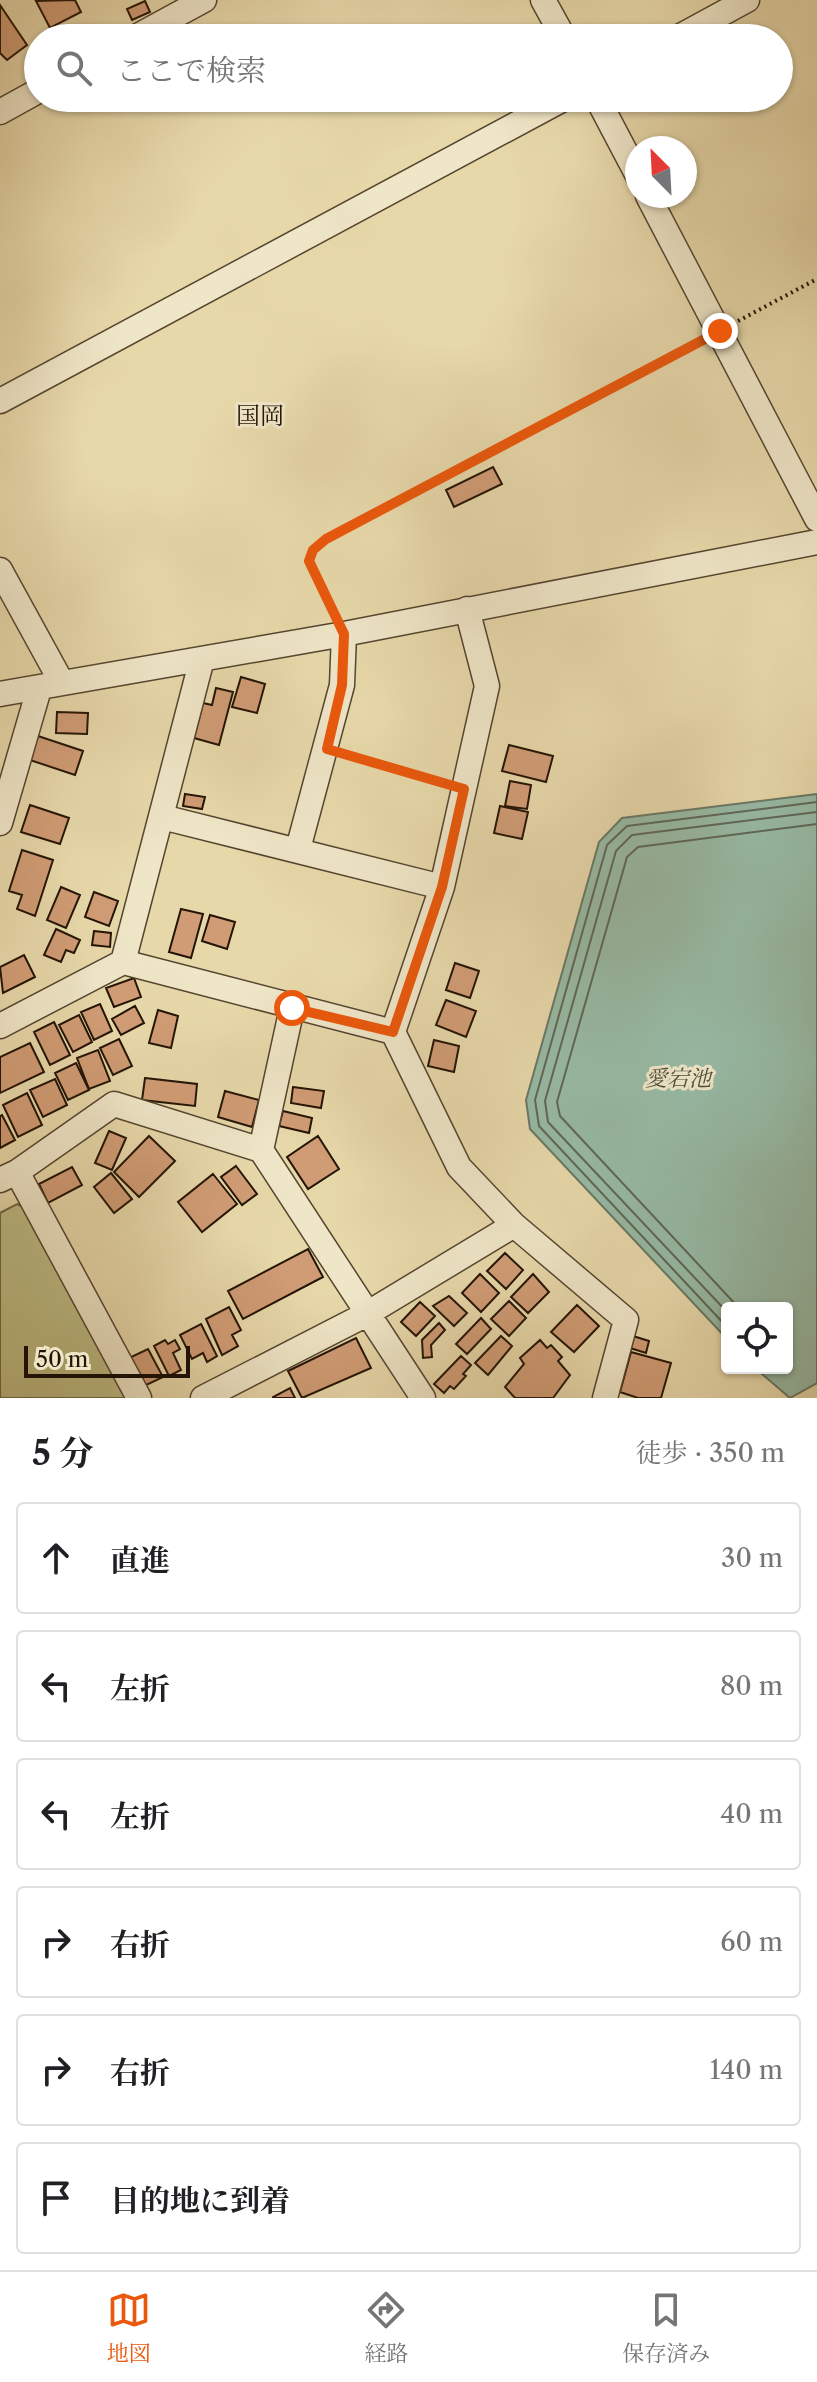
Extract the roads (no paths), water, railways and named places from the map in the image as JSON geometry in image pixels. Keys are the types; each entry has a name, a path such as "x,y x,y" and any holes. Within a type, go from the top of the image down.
{"street":[{"path":"160,24 204,0"},
{"path":"543,0 556,24"},
{"path":"703,24 747,0"},
{"path":"0,112 24,99"},
{"path":"0,401 539,112"},
{"path":"604,112 625,151"},
{"path":"654,208 817,519"},
{"path":"0,694 344,634 817,542"},
{"path":"0,570 50,686 0,823"},
{"path":"467,609 487,686 442,887 393,1032 459,1167 514,1225 626,1320 605,1398"},
{"path":"298,849 342,685 344,634"},
{"path":"123,962 202,659"},
{"path":"162,817 442,887"},
{"path":"0,1026 123,962 393,1032"},
{"path":"261,1150 292,1008"},
{"path":"139,1398 8,1176 114,1104 261,1150 365,1315 423,1398"},
{"path":"203,1398 365,1315 514,1225"}],"water":[{"name":"愛宕池","path":"817,794 817,1383 790,1398 762,1374 793,1374 793,1302 721,1302 721,1333 530,1129 526,1100 599,842 622,818"}],"district":[{"name":"国岡","path":"260,415"}]}
